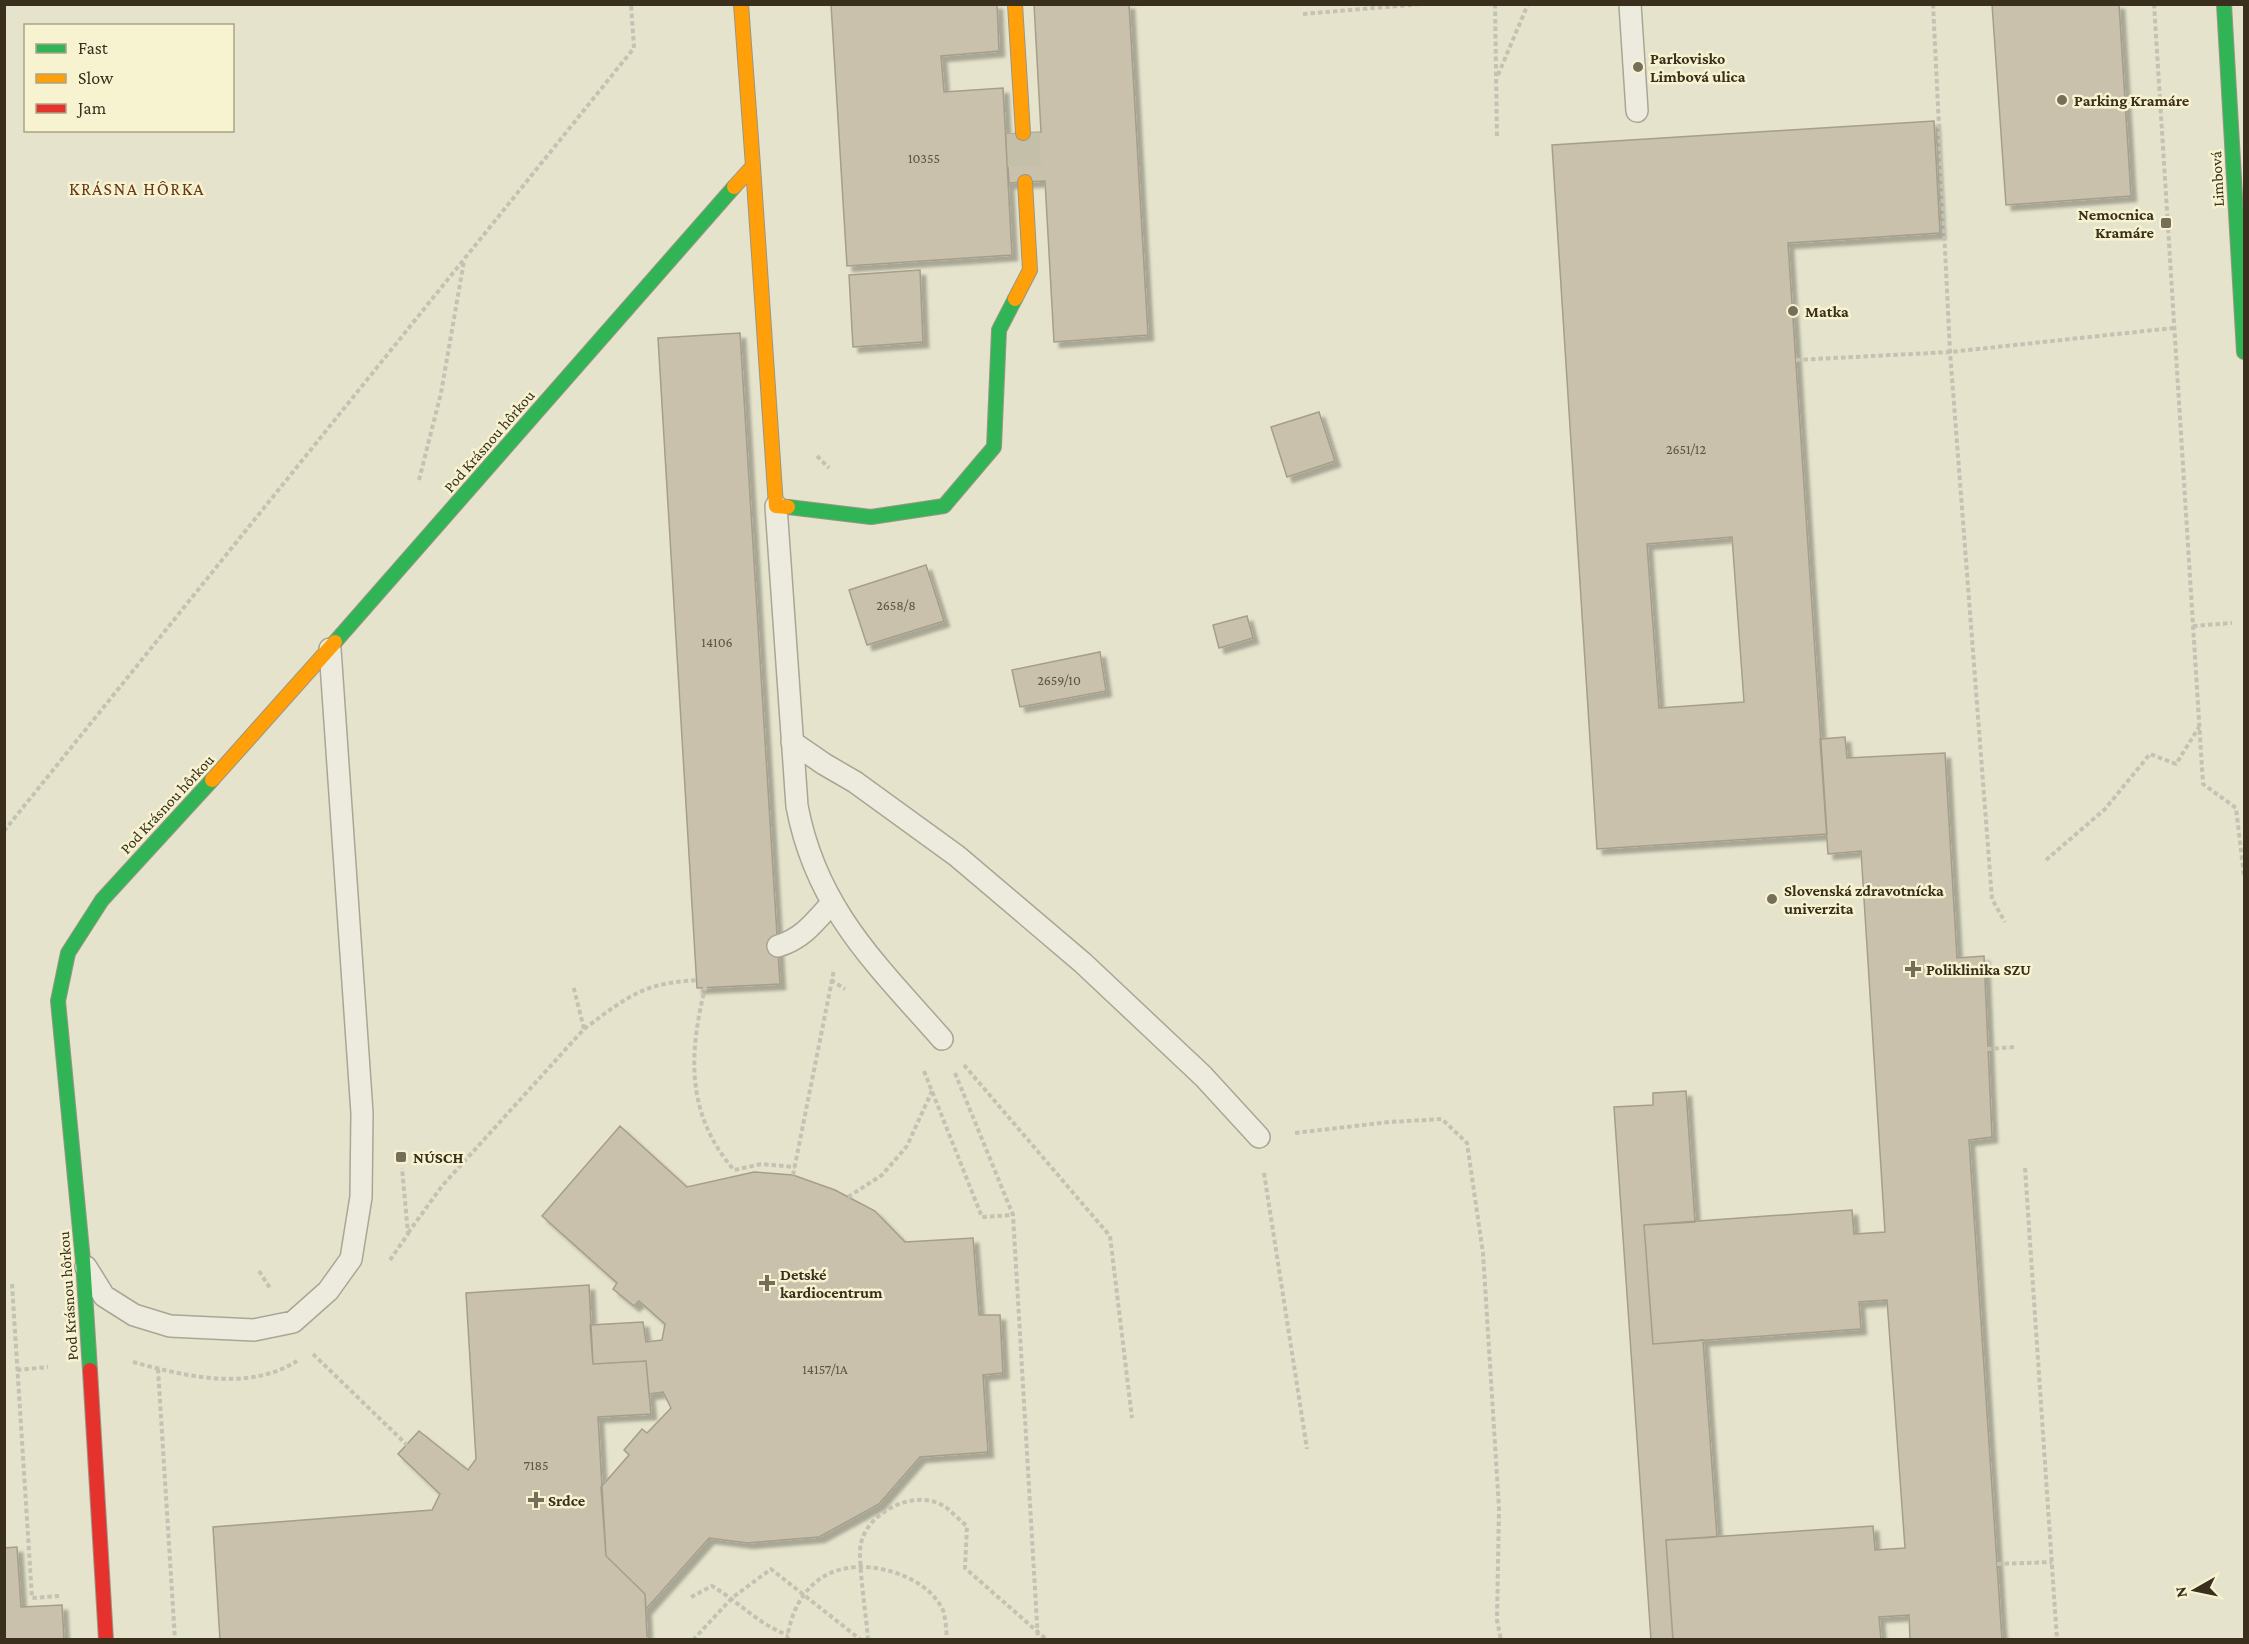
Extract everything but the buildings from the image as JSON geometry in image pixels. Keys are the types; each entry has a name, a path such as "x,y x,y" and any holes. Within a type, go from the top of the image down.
{"street":[{"path":"741,4 776,506 871,517 944,506 994,447 999,330 1030,270 1025,182"},
{"path":"1015,4 1023,133"},
{"name":"Limbová","path":"2224,4 2244,352"},
{"name":"Pod Krásnou hôrkou","path":"106,1640 83,1261 57,1001 68,953 109,892 330,649 753,166"}],"lane":[{"path":"1630,4 1637,111"},
{"path":"776,506 797,806 802,836 813,868 831,904 855,940 942,1039"},
{"path":"83,1261 104,1296 134,1315 170,1326 254,1330 293,1322 328,1291 351,1259 361,1197 362,1113 330,649"},
{"path":"792,742 855,782 957,856 1083,963 1203,1076 1259,1137"},
{"path":"778,946 791,942 804,934 831,904"}],"path":[{"path":"4,831 634,48 632,4"},
{"path":"1303,14 1421,4"},
{"path":"1496,4 1497,138"},
{"path":"1496,79 1528,4"},
{"path":"1933,4 1950,352 1992,899 2005,922"},
{"path":"2154,4 2203,784 2236,808 2244,876"},
{"path":"416,490 441,393 464,261"},
{"path":"1796,360 1950,352 2173,328"},
{"path":"812,452 837,476"},
{"path":"2193,626 2232,623"},
{"path":"2046,860 2105,809 2150,754 2176,764 2199,726"},
{"path":"793,1175 836,964"},
{"path":"389,1262 442,1186 584,1029 632,994 671,981 707,980 695,1027 694,1070 701,1117 719,1153 734,1170 761,1164 795,1167"},
{"path":"831,980 851,992"},
{"path":"573,985 584,1029"},
{"path":"942,1039 1012,1215 1038,1640"},
{"path":"942,1039 1110,1236 1132,1418"},
{"path":"1987,1049 2015,1047"},
{"path":"922,1066 982,1217 1012,1215"},
{"path":"848,1197 882,1175 907,1146 932,1091"},
{"path":"1307,1449 1259,1137 1389,1122 1442,1119 1467,1143 1483,1253 1499,1508 1497,1620 1501,1640"},
{"path":"400,1157 408,1234"},
{"path":"2025,1168 2057,1640"},
{"path":"259,1271 311,1352 407,1445"},
{"path":"12,1284 32,1598 69,1596"},
{"path":"17,1370 128,1361 158,1369 227,1381 282,1371 319,1345"},
{"path":"158,1369 175,1640"},
{"path":"868,1640 860,1544 870,1526 893,1505 913,1500 941,1504 966,1526 965,1568 1047,1640"},
{"path":"1997,1564 2052,1562"},
{"path":"692,1597 712,1586 732,1598 772,1629 788,1637 798,1602 813,1584 839,1567 862,1565 913,1579 930,1592 942,1609 947,1640"},
{"path":"693,1640 732,1598 771,1569 861,1640"}],"tunnel":[{"path":"1023,133 1025,182"}],"traffic: fast":[{"path":"2224,4 2244,352"},
{"path":"335,642 734,187"},
{"path":"788,507 871,517 944,506 994,447 999,330 1015,299"},
{"path":"90,1370 83,1261 58,1001 68,953 102,900 212,780"}],"traffic: slow":[{"path":"734,187 753,166 741,4"},
{"path":"1015,4 1023,133"},
{"path":"753,166 776,506 788,507"},
{"path":"1015,299 1030,270 1025,182"},
{"path":"212,780 335,642"}],"traffic: jam":[{"path":"90,1370 106,1640"}],"place":[{"name":"Parkovisko Limbová ulica","path":"1638,67"},
{"name":"Parking Kramáre","path":"2062,100"},
{"name":"Nemocnica Kramáre","path":"2166,223"},
{"name":"Matka","path":"1793,311"},
{"name":"Slovenská zdravotnícka univerzita","path":"1772,899"},
{"name":"Poliklinika SZU","path":"1913,969"},
{"name":"NÚSCH","path":"401,1157"},
{"name":"Detské kardiocentrum","path":"767,1283"},
{"name":"Srdce","path":"536,1500"}],"district":[{"name":"KRÁSNA HÔRKA","path":"137,189"}]}
